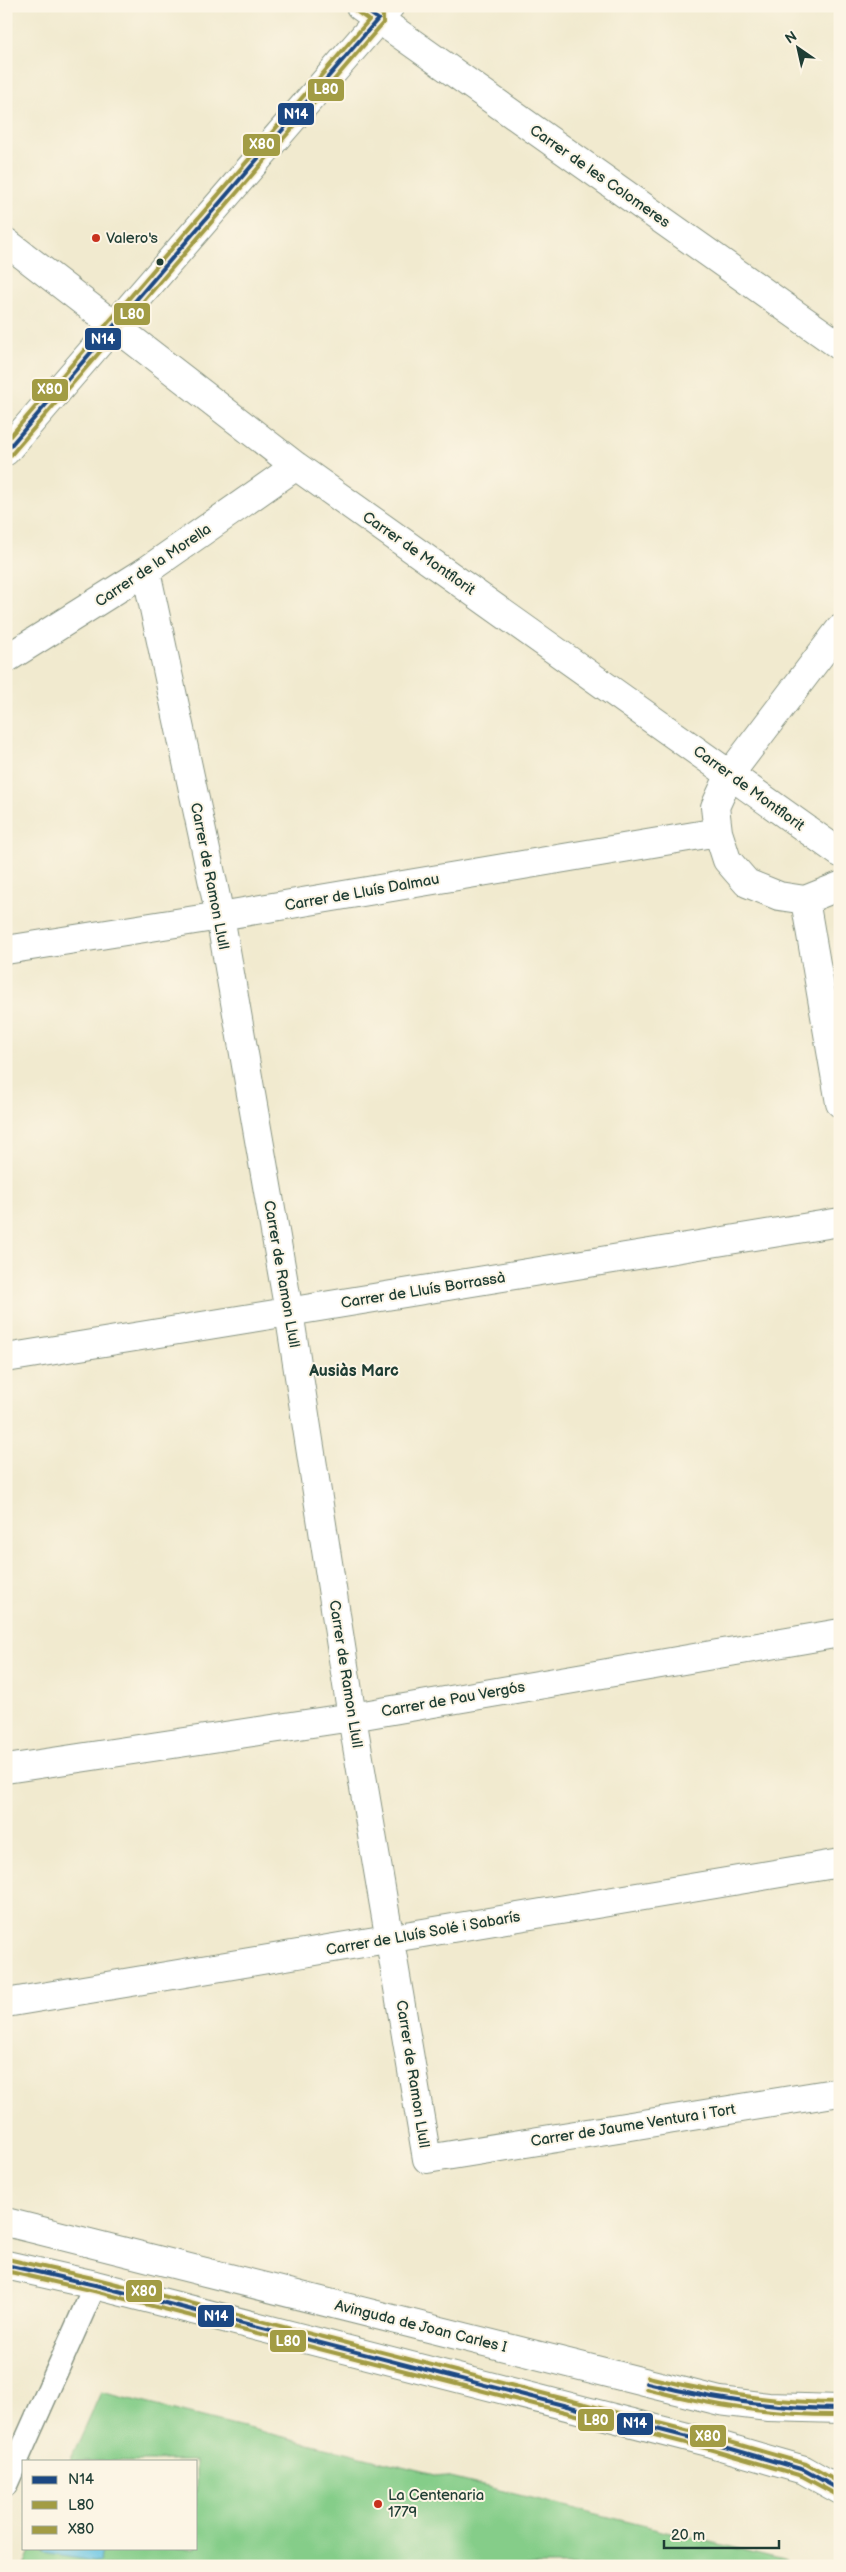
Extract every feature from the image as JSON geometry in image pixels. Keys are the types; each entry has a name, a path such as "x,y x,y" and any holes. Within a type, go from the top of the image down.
{"street":[{"path":"6,450 116,325 376,11"},
{"name":"Carrer de les Colomeres","path":"376,11 840,346"},
{"name":"Carrer de Montflorit","path":"6,242 116,325 296,466 840,853"},
{"name":"Carrer de la Morella","path":"6,659 146,571 296,466"},
{"name":"Carrer de Ramon Llull","path":"146,571 220,916 289,1312 352,1717 427,2159"},
{"path":"840,629 730,774 715,807 718,832 727,860 747,883 779,896 806,900 840,886"},
{"name":"Carrer de Lluís Dalmau","path":"6,950 718,832"},
{"path":"806,900 840,1103"},
{"name":"Carrer de Lluís Borrassà","path":"6,1358 840,1222"},
{"name":"Carrer de Pau Vergós","path":"6,1769 352,1717 840,1633"},
{"name":"Carrer de Lluís Solé i Sabarís","path":"6,2003 840,1863"},
{"name":"Carrer de Jaume Ventura i Tort","path":"427,2159 840,2092"},
{"name":"Avinguda de Joan Carles I","path":"6,2222 720,2401 768,2407 840,2410"},
{"path":"6,2265 95,2285 711,2443 804,2470 840,2490"}],"lane":[{"path":"6,2485 95,2285"}],"green space":[{"name":"La Centenaria 1779","path":"101,2392 784,2560 793,2566 24,2566 30,2550 198,2550 198,2460 70,2460"}],"water":[{"path":"44,2550 102,2550 100,2562 43,2553"}],"transit line":[{"name":"N14","path":"6,451 378,19 360,6"},
{"name":"L80","path":"11,455 383,23 383,15 371,6"},
{"name":"X80","path":"6,441 369,20 356,11"},
{"name":"X80","path":"7,2259 97,2279 713,2437 806,2464 840,2483"},
{"name":"N14","path":"6,2265 95,2285 711,2443 804,2470 840,2490"},
{"name":"L80","path":"6,2271 94,2291 709,2449 802,2476 837,2495"},
{"name":"X80","path":"648,2377 743,2396 815,2403 840,2403"},
{"name":"N14","path":"647,2383 743,2402 815,2409 840,2409"},
{"name":"L80","path":"646,2389 742,2408 790,2414 840,2415"}],"place":[{"name":"Valero's","path":"96,238"},
{"name":"La Centenaria 1779","path":"378,2504"}],"district":[{"name":"Ausiàs Marc","path":"354,1370"}]}
